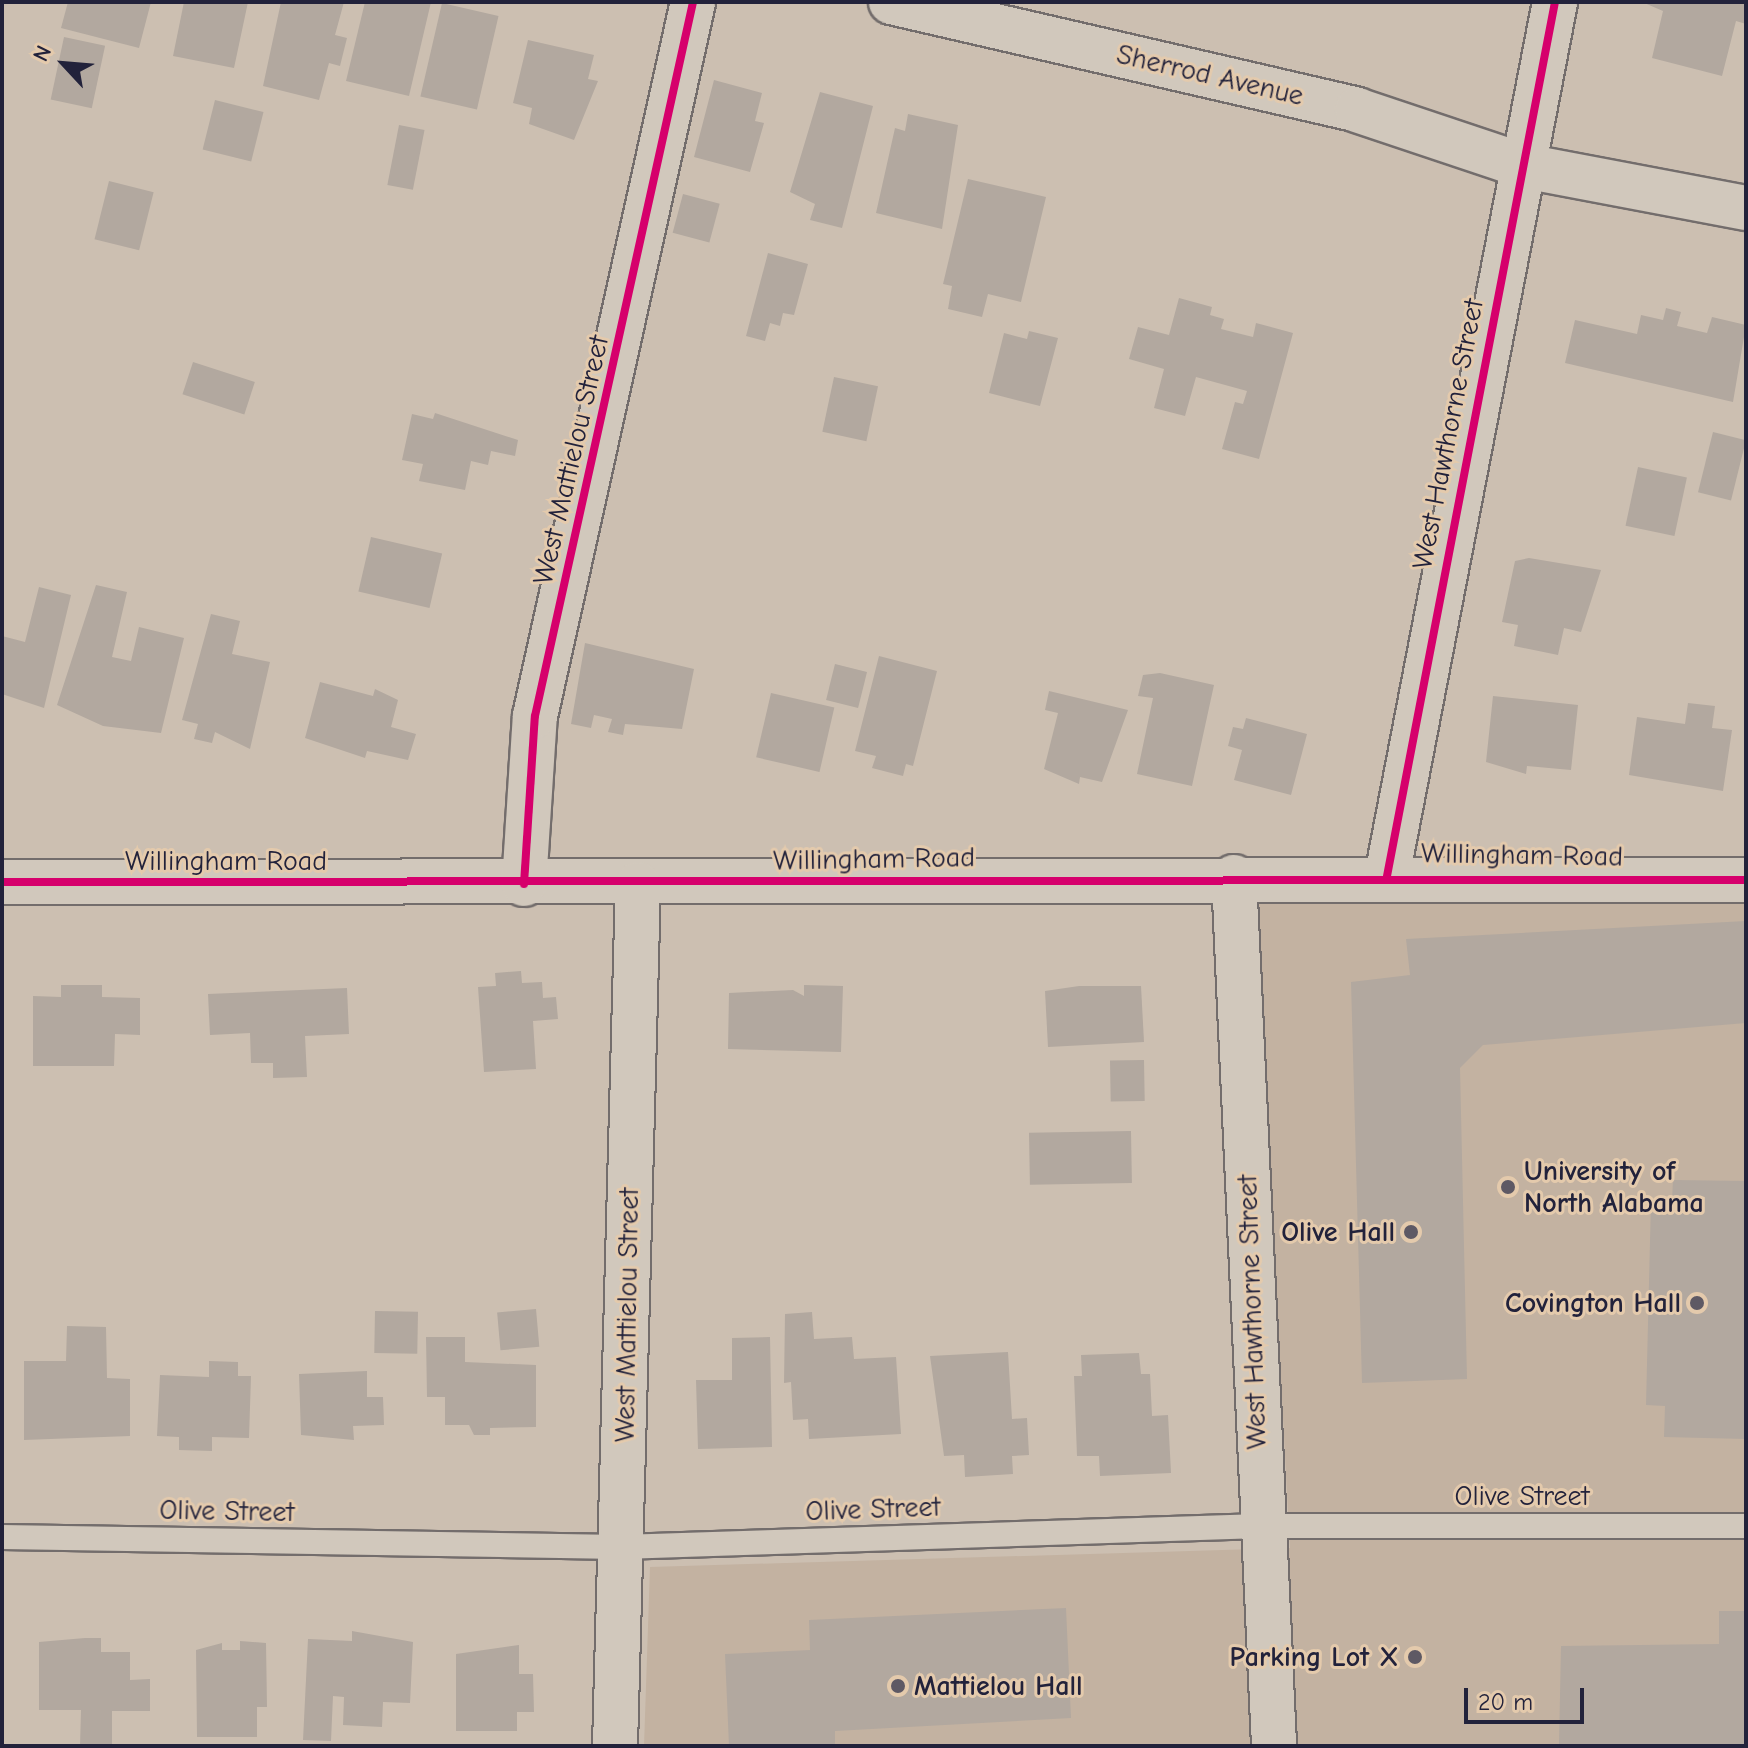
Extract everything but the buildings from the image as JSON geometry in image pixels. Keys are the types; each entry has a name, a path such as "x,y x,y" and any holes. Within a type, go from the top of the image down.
{"street":[{"name":"West Mattielou Street","path":"524,884 535,716 693,2"},
{"name":"Sherrod Avenue","path":"891,2 1357,110 1524,166 1746,208"},
{"name":"West Hawthorne Street","path":"1387,876 1555,2"},
{"name":"Willingham Road","path":"2,882 638,884 1387,876 1746,880"},
{"name":"West Hawthorne Street","path":"1234,877 1261,1526 1274,1746"},
{"name":"West Mattielou Street","path":"615,1746 638,884"}],"lane":[{"name":"Olive Street","path":"2,1537 621,1547 1261,1526 1746,1526"}],"shaded area":[{"name":"University of North Alabama","path":"1255,896 1746,901 1746,1746 644,1746 650,1567 1290,1548"}],"cycle path":[{"path":"524,884 535,716 693,2"},
{"path":"1387,876 1555,2"},
{"path":"2,882 1746,880"}],"place":[{"name":"University of North Alabama","path":"1508,1187"},
{"name":"Olive Hall","path":"1411,1232"},
{"name":"Covington Hall","path":"1697,1303"},
{"name":"Parking Lot X","path":"1415,1657"},
{"name":"Mattielou Hall","path":"898,1686"}]}
